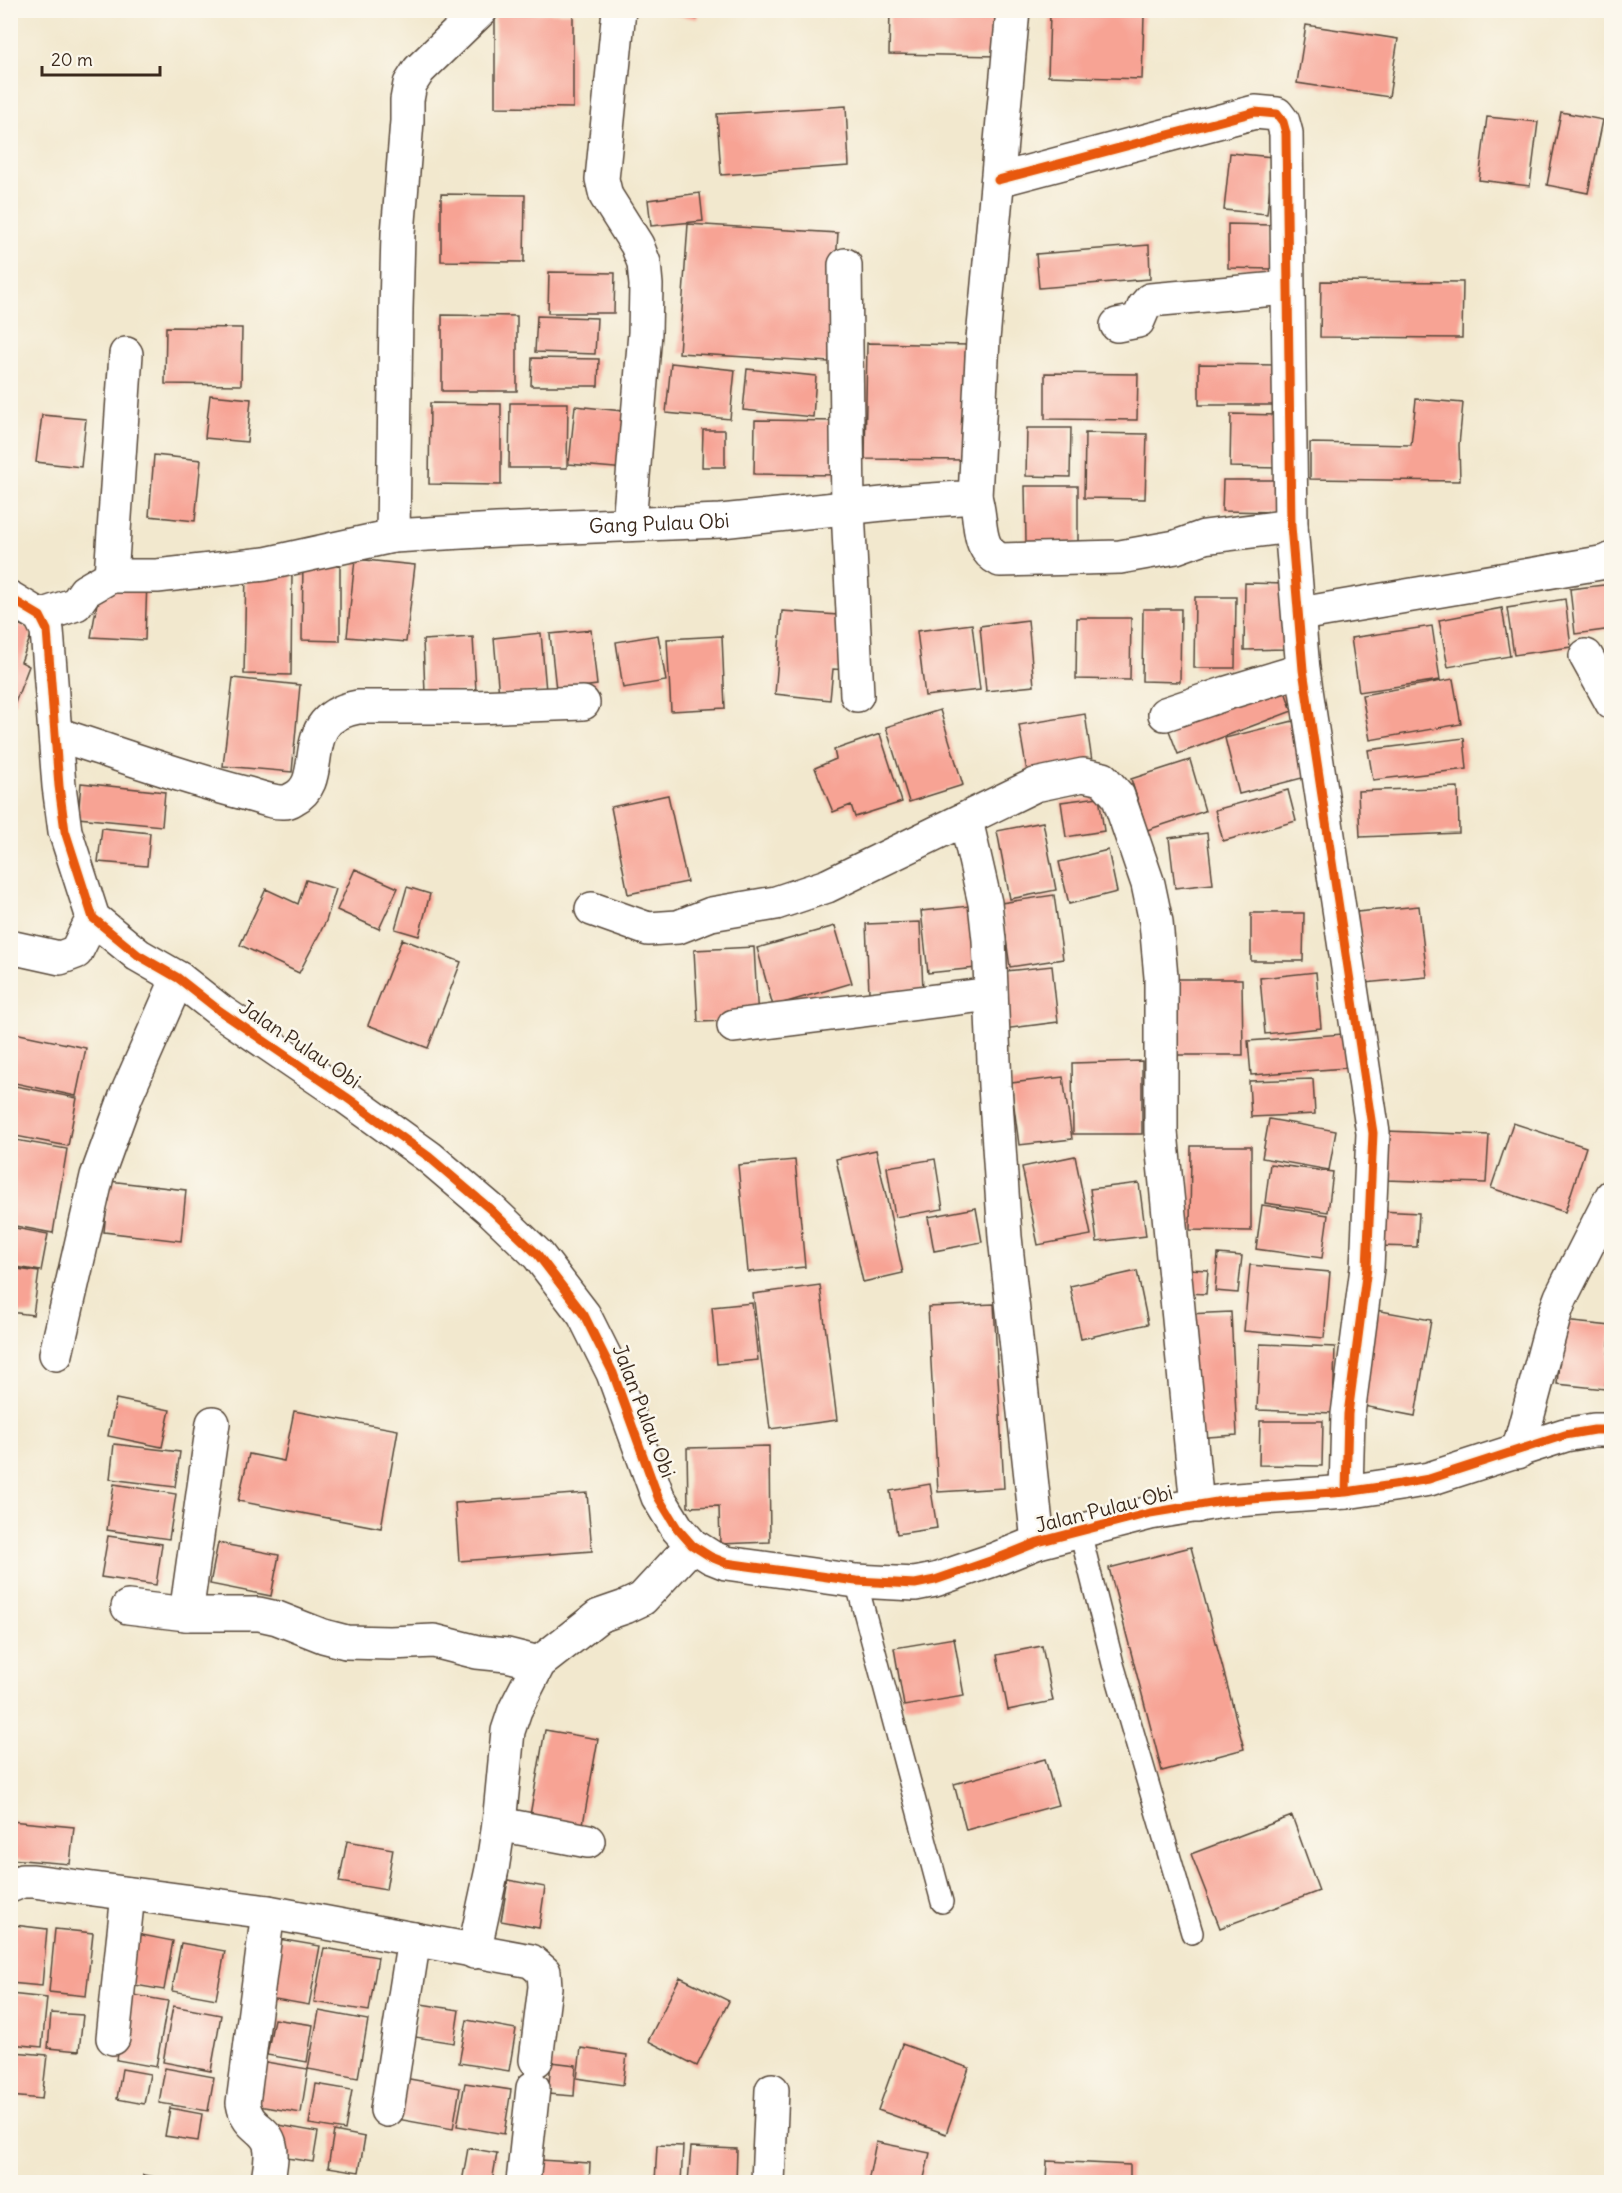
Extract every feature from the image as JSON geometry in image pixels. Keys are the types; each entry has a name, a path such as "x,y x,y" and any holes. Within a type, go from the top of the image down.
{"street":[{"path":"393,536 396,298 398,234 407,121 406,100 410,84 419,70 481,10"},
{"path":"619,10 602,179 606,196 637,245 644,263 646,285 645,333 629,524"},
{"path":"1013,10 983,339 975,497 980,511 984,546 989,555 1000,560 1120,557 1176,547 1204,537 1291,526"},
{"path":"998,180 1255,112 1277,114 1283,122 1286,133 1291,526 1303,670 1360,1061 1373,1132 1367,1268 1348,1414 1346,1492"},
{"path":"845,265 848,509 857,695"},
{"path":"1117,325 1138,321 1150,300 1287,288"},
{"path":"111,576 126,354"},
{"name":"Gang Pulau Obi","path":"40,616 76,604 85,591 111,576 158,576 265,564 393,536 721,521 902,502 975,497"},
{"path":"1300,614 1606,562 1611,559"},
{"path":"10,598 40,616 47,630 59,786 65,831 93,918 76,952 60,958 10,947"},
{"path":"1586,656 1611,703"},
{"path":"1164,714 1303,670"},
{"path":"56,734 218,786 283,802 295,799 307,785 321,727 338,712 347,709 584,703"},
{"path":"592,909 648,929 678,927 711,914 776,903 827,886 1035,785 1083,776 1103,778 1118,796 1148,884 1156,922 1161,977 1161,1132 1197,1506"},
{"path":"966,820 985,903 989,940 995,1086 1005,1237 1038,1542"},
{"name":"Jalan Pulau Obi","path":"93,918 138,955 178,978 220,1011 429,1157 490,1209 538,1255 584,1315 613,1373 658,1497 677,1528 692,1545 726,1563 856,1581 915,1584 935,1580 1038,1542 1150,1513 1223,1502 1346,1492 1429,1479 1565,1435 1594,1430 1611,1430"},
{"path":"56,1354 97,1176 126,1096 178,978"},
{"path":"734,1026 991,994"},
{"path":"1518,1452 1555,1313 1611,1196"},
{"path":"186,1614 213,1423"},
{"path":"474,1952 499,1824 508,1731 515,1710 539,1663 599,1616 642,1599 692,1545"},
{"path":"128,1607 186,1614 259,1614 346,1642 434,1641 477,1652 507,1655 539,1663"},
{"path":"499,1824 588,1841"},
{"path":"10,1886 22,1881 33,1881 268,1912 531,1961 544,1972 545,1987 523,2182"},
{"path":"113,2038 128,1894"},
{"path":"268,1912 243,2103 245,2114 251,2124 264,2134 270,2144 268,2182"},
{"path":"387,2110 414,1939"},
{"path":"768,2182 772,2090"}],"lane":[{"path":"1080,1532 1113,1664 1192,1933"},
{"path":"856,1581 942,1902"}],"building":[{"path":"650,10 699,10 697,19"},
{"path":"890,10 1000,10 999,56 889,54"},
{"path":"495,13 573,13 573,108 495,107"},
{"path":"1050,13 1144,16 1142,79 1048,76"},
{"path":"1306,25 1398,39 1389,97 1297,83"},
{"path":"846,106 849,166 721,175 717,114"},
{"path":"1561,112 1603,120 1588,193 1547,185"},
{"path":"1487,117 1538,122 1530,186 1479,180"},
{"path":"1230,153 1273,157 1267,214 1224,210"},
{"path":"700,193 703,221 651,226 648,200"},
{"path":"441,194 525,195 524,262 441,261"},
{"path":"688,224 838,233 829,362 679,353"},
{"path":"1228,224 1271,225 1271,269 1228,268"},
{"path":"1149,245 1150,279 1039,288 1036,254"},
{"path":"549,272 615,273 614,313 548,313"},
{"path":"1321,281 1463,282 1462,338 1320,337"},
{"path":"442,315 517,316 517,391 442,391"},
{"path":"537,316 597,318 595,354 535,352"},
{"path":"166,327 242,328 241,385 165,384"},
{"path":"867,343 969,345 968,460 865,459"},
{"path":"532,358 599,359 598,386 531,386"},
{"path":"671,363 735,370 730,419 666,413"},
{"path":"1199,364 1280,365 1279,405 1199,405"},
{"path":"747,369 816,376 813,417 743,410"},
{"path":"1045,373 1138,374 1137,420 1045,419"},
{"path":"210,395 251,399 247,442 205,438"},
{"path":"1416,399 1463,403 1459,445 1460,481 1310,479 1310,443 1411,445"},
{"path":"430,403 501,404 501,485 429,484"},
{"path":"510,403 568,403 567,468 509,468"},
{"path":"575,406 632,412 626,469 569,464"},
{"path":"1231,414 1282,415 1281,468 1230,467"},
{"path":"42,415 86,419 81,467 36,462"},
{"path":"755,420 841,421 841,475 754,474"},
{"path":"1027,428 1071,428 1070,477 1026,476"},
{"path":"703,430 725,430 725,467 702,467"},
{"path":"1085,433 1147,434 1145,499 1084,498"},
{"path":"154,455 201,460 195,521 149,516"},
{"path":"1223,480 1278,480 1278,512 1222,511"},
{"path":"1025,486 1078,486 1078,542 1026,543"},
{"path":"355,559 415,565 406,642 347,637"},
{"path":"303,560 340,560 340,641 302,640"},
{"path":"246,570 292,571 291,675 244,674"},
{"path":"147,580 145,640 91,637 99,592"},
{"path":"1245,583 1288,584 1287,649 1244,650"},
{"path":"1612,584 1612,629 1575,634 1570,589"},
{"path":"1195,597 1236,597 1235,668 1194,668"},
{"path":"1565,599 1571,647 1514,655 1507,608"},
{"path":"1502,608 1510,656 1448,667 1439,620"},
{"path":"1143,609 1181,609 1180,682 1142,681"},
{"path":"782,611 852,616 847,670 833,669 830,700 775,694"},
{"path":"1077,618 1131,618 1130,680 1076,679"},
{"path":"1028,620 1034,686 986,691 980,626"},
{"path":"10,621 33,630 21,662 29,666 15,703 10,702"},
{"path":"972,624 980,690 925,696 917,631"},
{"path":"1432,626 1440,680 1359,692 1351,638"},
{"path":"591,630 597,685 556,690 550,634"},
{"path":"541,633 546,691 499,696 494,638"},
{"path":"658,635 666,681 623,688 616,642"},
{"path":"722,636 725,708 671,711 667,639"},
{"path":"473,637 476,691 425,694 423,640"},
{"path":"1280,677 1292,711 1178,754 1165,720"},
{"path":"233,678 300,685 292,772 223,766"},
{"path":"1453,679 1461,724 1370,740 1362,695"},
{"path":"940,710 963,785 909,802 886,727"},
{"path":"1085,714 1093,768 1028,778 1019,725"},
{"path":"1293,721 1306,777 1239,794 1225,738"},
{"path":"880,734 902,802 855,817 851,805 833,812 815,768 836,759 834,750"},
{"path":"1464,738 1467,769 1373,780 1368,750"},
{"path":"1190,760 1205,811 1147,830 1131,779"},
{"path":"81,783 165,792 162,826 78,818"},
{"path":"1458,787 1459,833 1360,837 1358,791"},
{"path":"1288,790 1296,821 1223,841 1215,810"},
{"path":"668,795 687,882 628,894 611,807"},
{"path":"1099,797 1104,831 1066,837 1061,802"},
{"path":"1043,822 1056,890 1010,899 997,831"},
{"path":"102,828 150,833 147,866 98,862"},
{"path":"1207,833 1213,884 1175,888 1169,838"},
{"path":"1108,850 1117,892 1069,904 1059,862"},
{"path":"355,869 398,888 379,929 337,910"},
{"path":"306,880 336,889 326,921 299,973 240,945 266,889 298,904"},
{"path":"407,887 430,894 419,936 395,929"},
{"path":"1054,895 1063,959 1010,967 1001,903"},
{"path":"970,906 976,968 928,973 921,911"},
{"path":"1419,906 1427,977 1364,983 1357,912"},
{"path":"1251,913 1304,913 1303,961 1251,961"},
{"path":"920,922 923,990 869,992 866,924"},
{"path":"835,926 852,983 773,1006 757,948"},
{"path":"402,939 461,962 428,1048 368,1025"},
{"path":"754,947 758,1020 698,1022 694,950"},
{"path":"1052,966 1058,1022 1003,1029 997,972"},
{"path":"1316,972 1321,1028 1265,1034 1260,978"},
{"path":"1178,979 1242,979 1243,1055 1178,1055"},
{"path":"10,1032 86,1048 76,1096 10,1082"},
{"path":"1343,1034 1346,1068 1251,1075 1248,1041"},
{"path":"1142,1061 1142,1134 1073,1134 1072,1063"},
{"path":"1063,1077 1072,1139 1019,1145 1011,1083"},
{"path":"1313,1079 1315,1114 1251,1117 1249,1081"},
{"path":"10,1085 77,1098 68,1146 10,1135"},
{"path":"1269,1119 1336,1131 1329,1170 1262,1158"},
{"path":"1513,1123 1586,1147 1565,1212 1491,1188"},
{"path":"1386,1131 1489,1135 1486,1183 1384,1180"},
{"path":"10,1139 67,1149 53,1233 10,1225"},
{"path":"1191,1146 1251,1146 1251,1231 1190,1230"},
{"path":"876,1150 903,1273 863,1282 836,1159"},
{"path":"1075,1156 1091,1235 1038,1245 1022,1167"},
{"path":"935,1159 943,1209 895,1217 887,1167"},
{"path":"795,1160 805,1267 748,1272 738,1165"},
{"path":"1270,1164 1333,1172 1328,1212 1265,1203"},
{"path":"109,1181 186,1190 181,1241 104,1232"},
{"path":"1139,1183 1146,1236 1097,1242 1090,1189"},
{"path":"1262,1205 1328,1215 1322,1258 1256,1249"},
{"path":"976,1208 982,1242 934,1251 928,1217"},
{"path":"1379,1211 1419,1213 1417,1247 1377,1246"},
{"path":"10,1227 48,1234 41,1271 10,1266"},
{"path":"1218,1254 1242,1256 1238,1293 1215,1291"},
{"path":"1250,1265 1330,1272 1324,1338 1244,1331"},
{"path":"10,1268 39,1272 33,1315 10,1312"},
{"path":"1188,1269 1208,1270 1206,1294 1186,1293"},
{"path":"1137,1271 1148,1324 1081,1339 1070,1286"},
{"path":"820,1285 837,1420 770,1429 753,1294"},
{"path":"752,1303 758,1360 717,1364 712,1307"},
{"path":"994,1304 1004,1488 938,1492 928,1307"},
{"path":"1370,1309 1431,1320 1415,1416 1353,1404"},
{"path":"1231,1312 1237,1435 1193,1438 1187,1314"},
{"path":"1563,1321 1611,1326 1605,1389 1557,1384"},
{"path":"1260,1344 1335,1347 1333,1413 1257,1410"},
{"path":"116,1399 170,1410 162,1447 108,1436"},
{"path":"294,1411 398,1430 381,1528 238,1501 249,1454 284,1461"},
{"path":"1260,1421 1323,1421 1322,1466 1259,1465"},
{"path":"114,1444 180,1452 175,1487 110,1479"},
{"path":"769,1446 770,1542 720,1544 719,1506 688,1507 687,1448"},
{"path":"114,1484 176,1494 169,1539 107,1530"},
{"path":"930,1484 937,1528 897,1534 890,1491"},
{"path":"587,1493 592,1551 459,1561 455,1503"},
{"path":"108,1536 162,1544 156,1585 101,1577"},
{"path":"218,1543 279,1555 271,1596 210,1584"},
{"path":"1191,1547 1244,1749 1162,1771 1109,1568"},
{"path":"954,1638 964,1696 904,1706 894,1648"},
{"path":"1042,1646 1053,1701 1008,1710 997,1655"},
{"path":"545,1730 598,1739 582,1830 529,1821"},
{"path":"1045,1759 1058,1805 966,1830 954,1784"},
{"path":"1292,1816 1319,1891 1220,1928 1191,1854"},
{"path":"10,1821 74,1827 70,1864 10,1859"},
{"path":"347,1841 393,1849 386,1890 339,1882"},
{"path":"508,1880 545,1887 539,1928 501,1921"},
{"path":"14,1925 47,1929 42,1986 10,1983"},
{"path":"55,1929 93,1933 86,1996 49,1992"},
{"path":"137,1934 173,1941 164,1990 129,1984"},
{"path":"273,1938 320,1946 309,2005 264,1997"},
{"path":"181,1943 225,1951 216,1999 172,1991"},
{"path":"324,1948 378,1957 369,2011 314,2002"},
{"path":"680,1977 729,2001 697,2066 648,2041"},
{"path":"10,1994 47,1998 42,2047 10,2044"},
{"path":"128,1994 168,2001 156,2067 117,2060"},
{"path":"421,2004 459,2010 454,2043 415,2037"},
{"path":"173,2006 221,2015 211,2071 163,2062"},
{"path":"319,2011 368,2020 358,2078 308,2069"},
{"path":"51,2013 83,2015 79,2051 48,2048"},
{"path":"274,2019 313,2025 307,2062 267,2055"},
{"path":"467,2020 516,2029 509,2071 459,2063"},
{"path":"902,2044 969,2068 946,2134 878,2110"},
{"path":"581,2048 627,2055 623,2085 577,2078"},
{"path":"14,2052 47,2055 42,2099 10,2096"},
{"path":"260,2061 308,2069 301,2113 252,2105"},
{"path":"551,2062 576,2065 574,2096 548,2094"},
{"path":"165,2068 214,2077 208,2111 159,2103"},
{"path":"122,2069 150,2074 144,2104 117,2099"},
{"path":"404,2078 460,2088 453,2129 397,2119"},
{"path":"465,2083 511,2090 504,2134 457,2126"},
{"path":"316,2084 352,2090 345,2130 309,2124"},
{"path":"170,2108 202,2114 198,2141 165,2136"},
{"path":"279,2125 318,2132 313,2162 274,2156"},
{"path":"334,2131 365,2137 359,2172 328,2167"},
{"path":"876,2142 930,2153 923,2182 868,2182"},
{"path":"657,2145 683,2146 681,2182 655,2182"},
{"path":"691,2147 737,2149 736,2182 688,2182"},
{"path":"468,2148 497,2153 492,2182 462,2182"},
{"path":"539,2160 590,2163 589,2182 538,2182"},
{"path":"1047,2161 1130,2165 1130,2182 1046,2182"},
{"path":"143,2175 180,2181 180,2182 141,2182"}],"cycle path":[{"path":"998,180 1255,112 1277,114 1283,122 1286,133 1291,526 1303,670 1373,1133 1367,1268 1348,1414 1346,1492"},
{"path":"10,598 40,616 47,630 59,786 65,831 93,918 138,955 178,978 220,1011 429,1157 490,1209 538,1255 584,1315 613,1373 658,1497 677,1528 692,1545 711,1557 726,1563 856,1581 915,1584 935,1580 1038,1542 1150,1513 1223,1501 1346,1492 1429,1479 1565,1435 1594,1430 1612,1430"}]}
